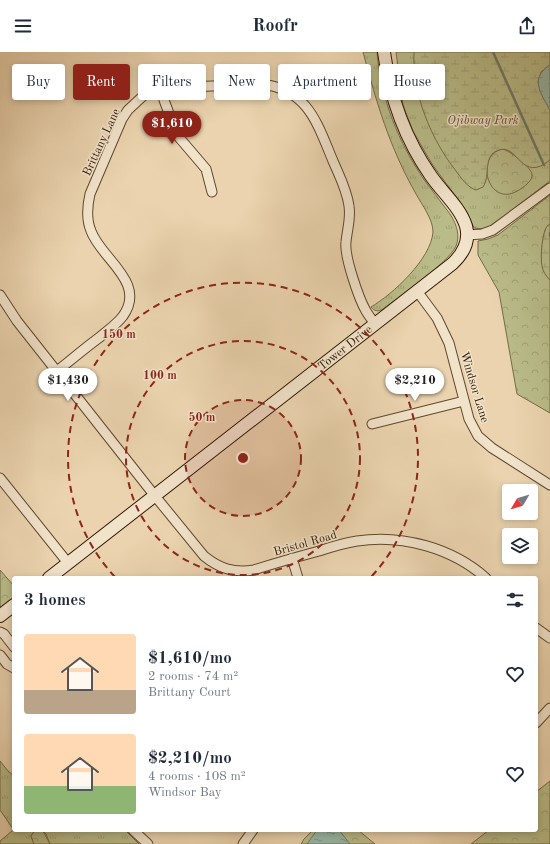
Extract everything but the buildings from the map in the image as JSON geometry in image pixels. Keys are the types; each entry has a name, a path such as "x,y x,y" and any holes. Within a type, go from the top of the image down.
{"street":[{"path":"384,52 392,93 405,132 427,171 461,216 466,225 467,235 480,234 493,230 550,188"},
{"name":"Brittany Lane","path":"206,86 271,85 290,92 307,106 316,121 347,196 350,213 346,243 348,260 363,304 375,324"},
{"name":"Brittany Lane","path":"57,371 117,322 127,308 129,299 128,284 124,276 95,240 91,232 87,214 90,194 125,115 131,106 138,100"},
{"path":"164,100 177,135 206,169 212,192"},
{"name":"Tower Drive","path":"52,576 459,257 466,245 467,235"},
{"name":"Windsor Lane","path":"417,291 436,318 446,337 454,357 464,401 473,427 486,443 550,485"},
{"name":"Bristol Road","path":"0,295 17,321 155,496 204,556 221,567 232,571 254,570 292,558 357,541 378,539 413,542 446,553 474,568 484,576"},
{"path":"372,424 464,401"},
{"path":"0,478 68,564"},
{"path":"292,558 297,576"},
{"path":"0,616 12,607"},
{"path":"538,629 550,638"},
{"path":"0,632 4,634 12,644"},
{"path":"0,654 7,664 12,667"},
{"path":"538,721 550,708"},
{"path":"135,832 148,844"},
{"path":"243,844 252,832"}],"green space":[{"path":"363,52 377,52 379,69 379,100 386,100 392,120 407,151 425,181 452,218 458,237 456,246 451,253 434,270 383,309 378,311 371,307 400,285 410,275 426,253 431,242 433,227 398,159 391,142 371,82 371,64 366,64"},
{"name":"Ojibway Park","path":"396,52 550,52 550,181 493,225 483,229 474,228 467,212 432,164 413,131 403,105 402,100 445,100 445,64 398,64"},
{"name":"Ojibway Park","path":"414,52 550,52 550,65 541,72 538,82 540,90 550,110 550,160 540,166 532,168 526,166 511,152 505,149 499,150 490,156 483,187 476,190 467,185 439,145 431,130 420,100 445,100 445,64 414,64"},
{"path":"502,149 519,159 532,174 527,184 510,194 501,193 494,188 489,180 487,171 488,162 493,154"},
{"path":"550,195 550,225 545,230 542,262 543,268 550,280 550,413 517,394 499,292 478,255 478,241 498,235"},
{"path":"548,225 550,225 550,280 543,270 541,262 543,238"},
{"path":"0,570 12,584 12,599 1,607"},
{"path":"0,761 12,774 12,828 0,810"},
{"path":"550,781 550,844 471,844 486,832 538,832 538,790"},
{"path":"12,831 34,832 31,836 34,844 0,844 0,841"},
{"path":"34,832 44,832 50,844 34,844 31,836"},
{"path":"44,832 127,832 139,844 50,844"},
{"path":"311,832 360,832 375,844 301,844"}],"water":[{"path":"550,65 550,110 543,98 538,81 540,75"},
{"path":"316,832 341,832 350,844 307,844"}],"waterway":[{"path":"493,52 544,165"}]}
